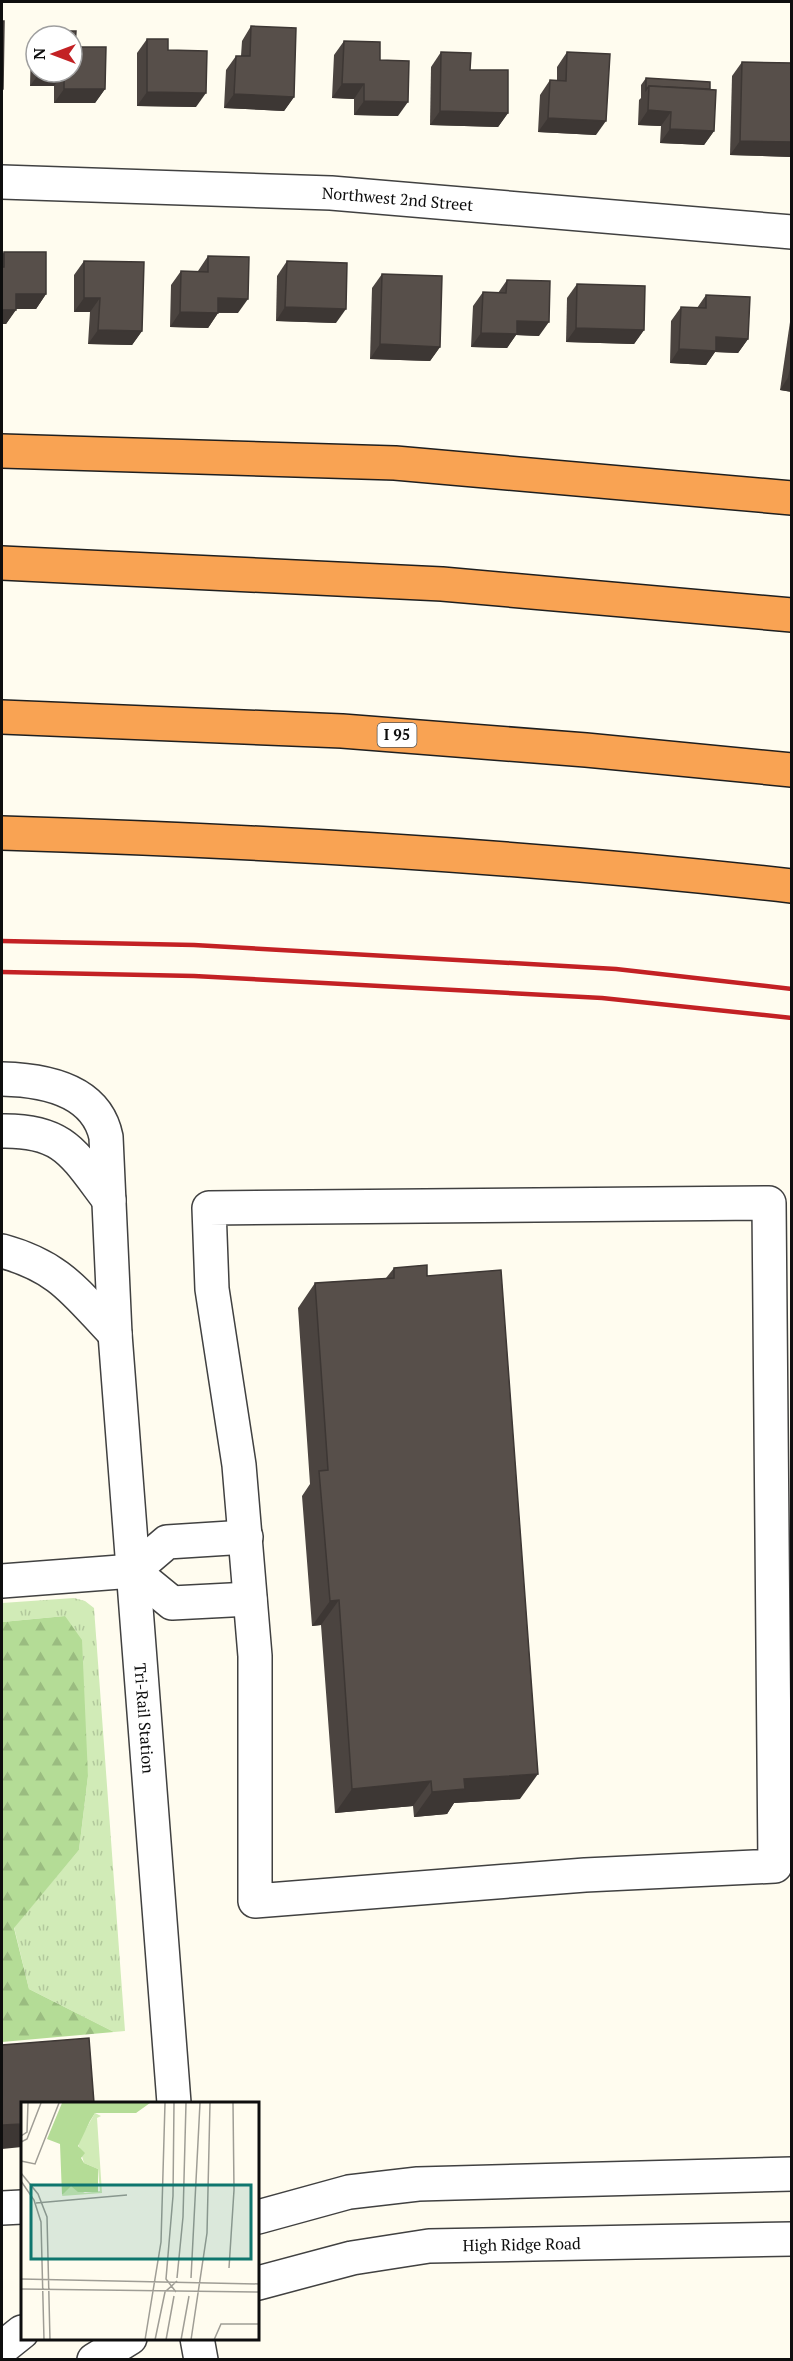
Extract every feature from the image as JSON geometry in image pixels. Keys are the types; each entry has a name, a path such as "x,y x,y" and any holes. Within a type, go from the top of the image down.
{"highway":[{"path":"2,451 395,463 792,498"},
{"path":"2,563 442,584 792,615"},
{"name":"I 95","path":"2,717 365,732 792,770"},
{"path":"2,833 412,851 691,874 792,886"}],"street":[{"name":"Northwest 2nd Street","path":"2,182 331,194 792,232"},
{"name":"Tri-Rail Station","path":"2,1079 28,1081 61,1088 74,1094 93,1108 104,1126 106,1137 115,1334 174,2102"},
{"path":"2,1131 33,1132 54,1139 71,1152 109,1200"},
{"path":"769,1203 775,1866 585,1875 255,1901 255,1656 250,1599 239,1465 212,1288 209,1209 769,1203"},
{"path":"2,1251 26,1257 57,1273 115,1334"},
{"path":"2,1581 133,1572 167,1542 246,1537"},
{"path":"133,1572 172,1603 250,1599"},
{"path":"260,2216 349,2192 418,2184 792,2174"},
{"path":"2,2208 21,2207"},
{"name":"High Ridge Road","path":"260,2282 351,2258 429,2246 792,2238"},
{"path":"94,2360 127,2340"},
{"path":"197,2340 201,2360"}],"green space":[{"path":"74,1598 85,1601 94,1608 125,2031 114,2032 29,1989 14,1927 79,1850 88,1776 65,1616 2,1622 2,1603"},
{"path":"65,1616 82,1640 88,1776 79,1850 14,1928 29,1989 114,2032 2,2042 2,1622"}],"building":[{"path":"2,21 4,21 3,89 2,89"},
{"path":"251,26 296,28 294,97 234,94 236,56 250,56"},
{"path":"147,39 168,39 168,50 207,51 206,93 147,92"},
{"path":"344,41 380,42 380,60 409,61 408,102 364,101 364,84 342,84"},
{"path":"84,47 106,47 105,89 64,89 64,84 84,84"},
{"path":"441,52 471,53 470,70 508,70 508,113 440,111"},
{"path":"567,52 610,54 606,121 548,118 550,80 566,81"},
{"path":"742,62 792,63 792,142 740,141"},
{"path":"646,78 710,82 710,89 649,86 646,90"},
{"path":"649,86 716,90 714,131 670,129 671,112 648,110"},
{"path":"4,252 46,252 46,294 16,294 16,310 2,310"},
{"path":"208,256 249,257 248,299 218,298 218,313 180,312 181,271 208,272"},
{"path":"84,261 144,262 142,331 98,330 100,298 84,298"},
{"path":"287,261 347,263 346,309 285,307"},
{"path":"382,274 442,276 440,347 380,344"},
{"path":"507,280 550,281 549,322 517,321 517,334 481,333 483,292 506,293"},
{"path":"577,284 645,286 644,330 576,328"},
{"path":"706,295 750,297 748,339 716,337 716,351 679,349 681,307 706,308"},
{"path":"427,1265 427,1276 501,1270 538,1774 464,1779 465,1789 432,1792 431,1781 352,1789 339,1600 330,1601 319,1471 328,1470 315,1283 394,1278 394,1268"},
{"path":"89,2038 94,2102 21,2102 21,2124 2,2125 2,2045"}],"railway":[{"path":"2,941 194,945 616,969 792,989"},
{"path":"2,972 194,976 602,998 792,1018"}]}
